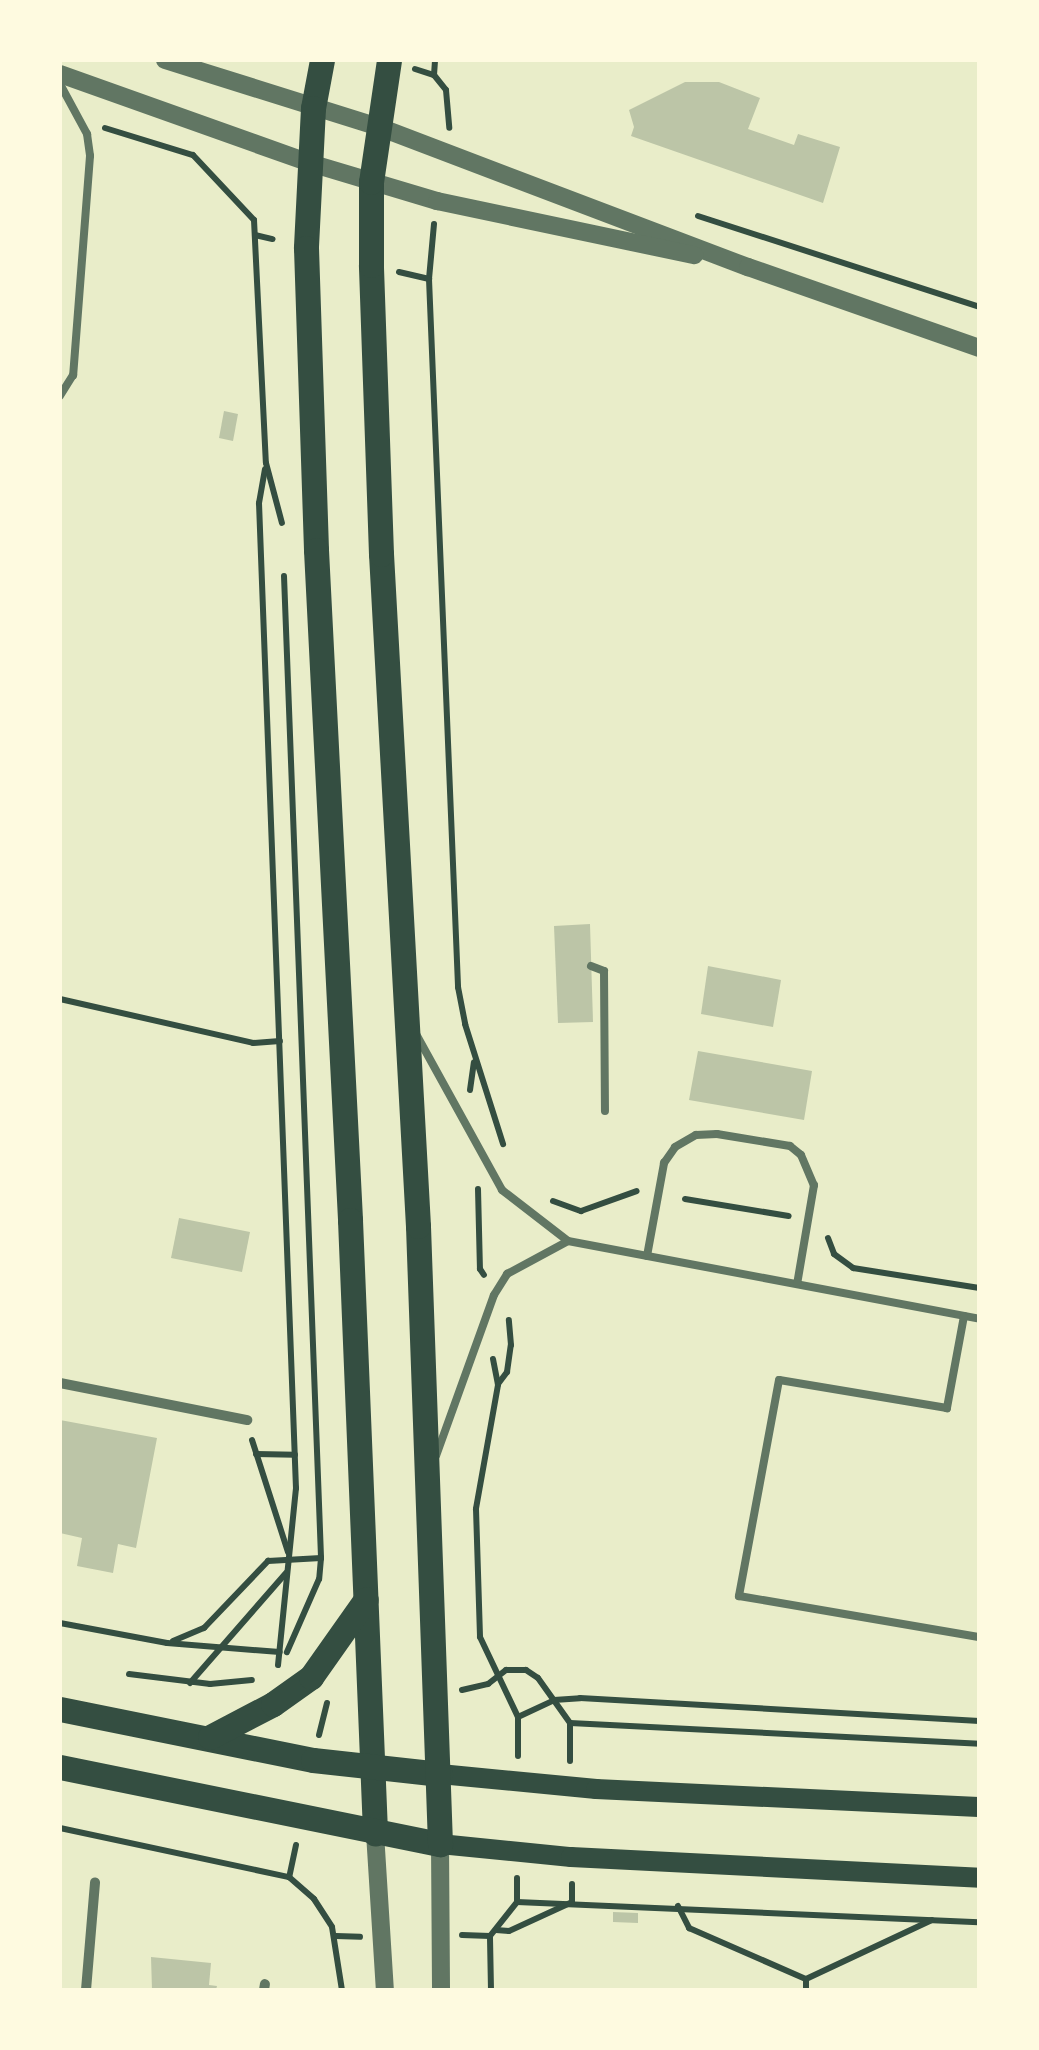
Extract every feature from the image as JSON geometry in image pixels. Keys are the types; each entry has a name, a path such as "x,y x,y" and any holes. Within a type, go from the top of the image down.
{"main road":[{"path":"322,60 313,108 306,248 316,550 375,1834"},
{"path":"389,60 371,182 381,554 409,1021 440,1844"},
{"path":"210,1738 273,1704 311,1677 366,1599"},
{"path":"60,1710 314,1760 374,1768 596,1788 979,1807"},
{"path":"60,1767 375,1834 440,1844 572,1858 979,1878"}],"street":[{"path":"166,60 378,128 748,267 979,348"},
{"path":"60,74 310,163 438,202 748,267"},
{"path":"60,1383 246,1420"},
{"path":"375,1834 385,1990"},
{"path":"440,1844 441,1990"},
{"path":"86,1990 95,1882"}],"lane":[{"path":"60,84 80,120 90,156 73,375 60,396"},
{"path":"591,966 604,971 605,1111"},
{"path":"409,1021 502,1190 568,1242 979,1319"},
{"path":"647,1256 664,1162 675,1147 696,1135 717,1134 790,1146 801,1154 814,1185 797,1284"},
{"path":"428,1476 494,1295 508,1274 568,1242"},
{"path":"964,1316 947,1408 779,1380 738,1596 979,1637"}],"path":[{"path":"435,60 434,75 446,90 450,136"},
{"path":"80,120 194,155 254,220 266,463 259,503 295,1455 283,1652 277,1678"},
{"path":"696,216 979,307"},
{"path":"434,228 430,278 458,987 464,1024 506,1152"},
{"path":"255,235 273,239"},
{"path":"399,272 430,278"},
{"path":"266,463 282,519 282,539"},
{"path":"283,559 321,1558 319,1579 283,1652"},
{"path":"60,999 253,1044 280,1041"},
{"path":"543,1198 580,1210 637,1192"},
{"path":"685,1199 796,1216"},
{"path":"827,1232 834,1254 853,1268 975,1285"},
{"path":"493,1359 498,1385 475,1534 480,1638 518,1717 518,1752"},
{"path":"246,1420 289,1558"},
{"path":"256,1454 295,1455"},
{"path":"166,1643 188,1638 204,1628 268,1561 321,1558"},
{"path":"190,1683 287,1572"},
{"path":"60,1623 166,1643 283,1652"},
{"path":"471,1690 506,1670 526,1670 570,1723 570,1756"},
{"path":"129,1674 190,1683 260,1680"},
{"path":"518,1717 554,1700 979,1721"},
{"path":"320,1729 327,1703"},
{"path":"570,1723 979,1744"},
{"path":"60,1828 289,1878 314,1899 332,1927 342,1990"},
{"path":"289,1878 295,1851"},
{"path":"491,1990 493,1933 517,1902 517,1890"},
{"path":"572,1890 572,1902"},
{"path":"517,1902 979,1922"},
{"path":"463,1935 509,1930 572,1902"},
{"path":"678,1906 689,1928 806,1979 934,1920"},
{"path":"806,1979 806,1990"}],"building":[{"path":"685,82 719,82 760,98 748,129 794,145 798,134 840,147 823,203 631,136 634,127 629,110"},
{"path":"224,411 238,414 233,441 219,438"},
{"path":"590,924 593,1022 558,1023 554,926"},
{"path":"708,966 781,980 773,1027 701,1014"},
{"path":"698,1051 812,1071 804,1120 689,1100"},
{"path":"179,1218 250,1232 242,1272 171,1258"},
{"path":"60,1420 157,1438 136,1548 118,1544 113,1573 77,1566 82,1538 60,1533"},
{"path":"613,1912 638,1913 638,1923 613,1922"},
{"path":"151,1957 211,1963 209,1985 217,1986 216,1990 152,1990"}]}
